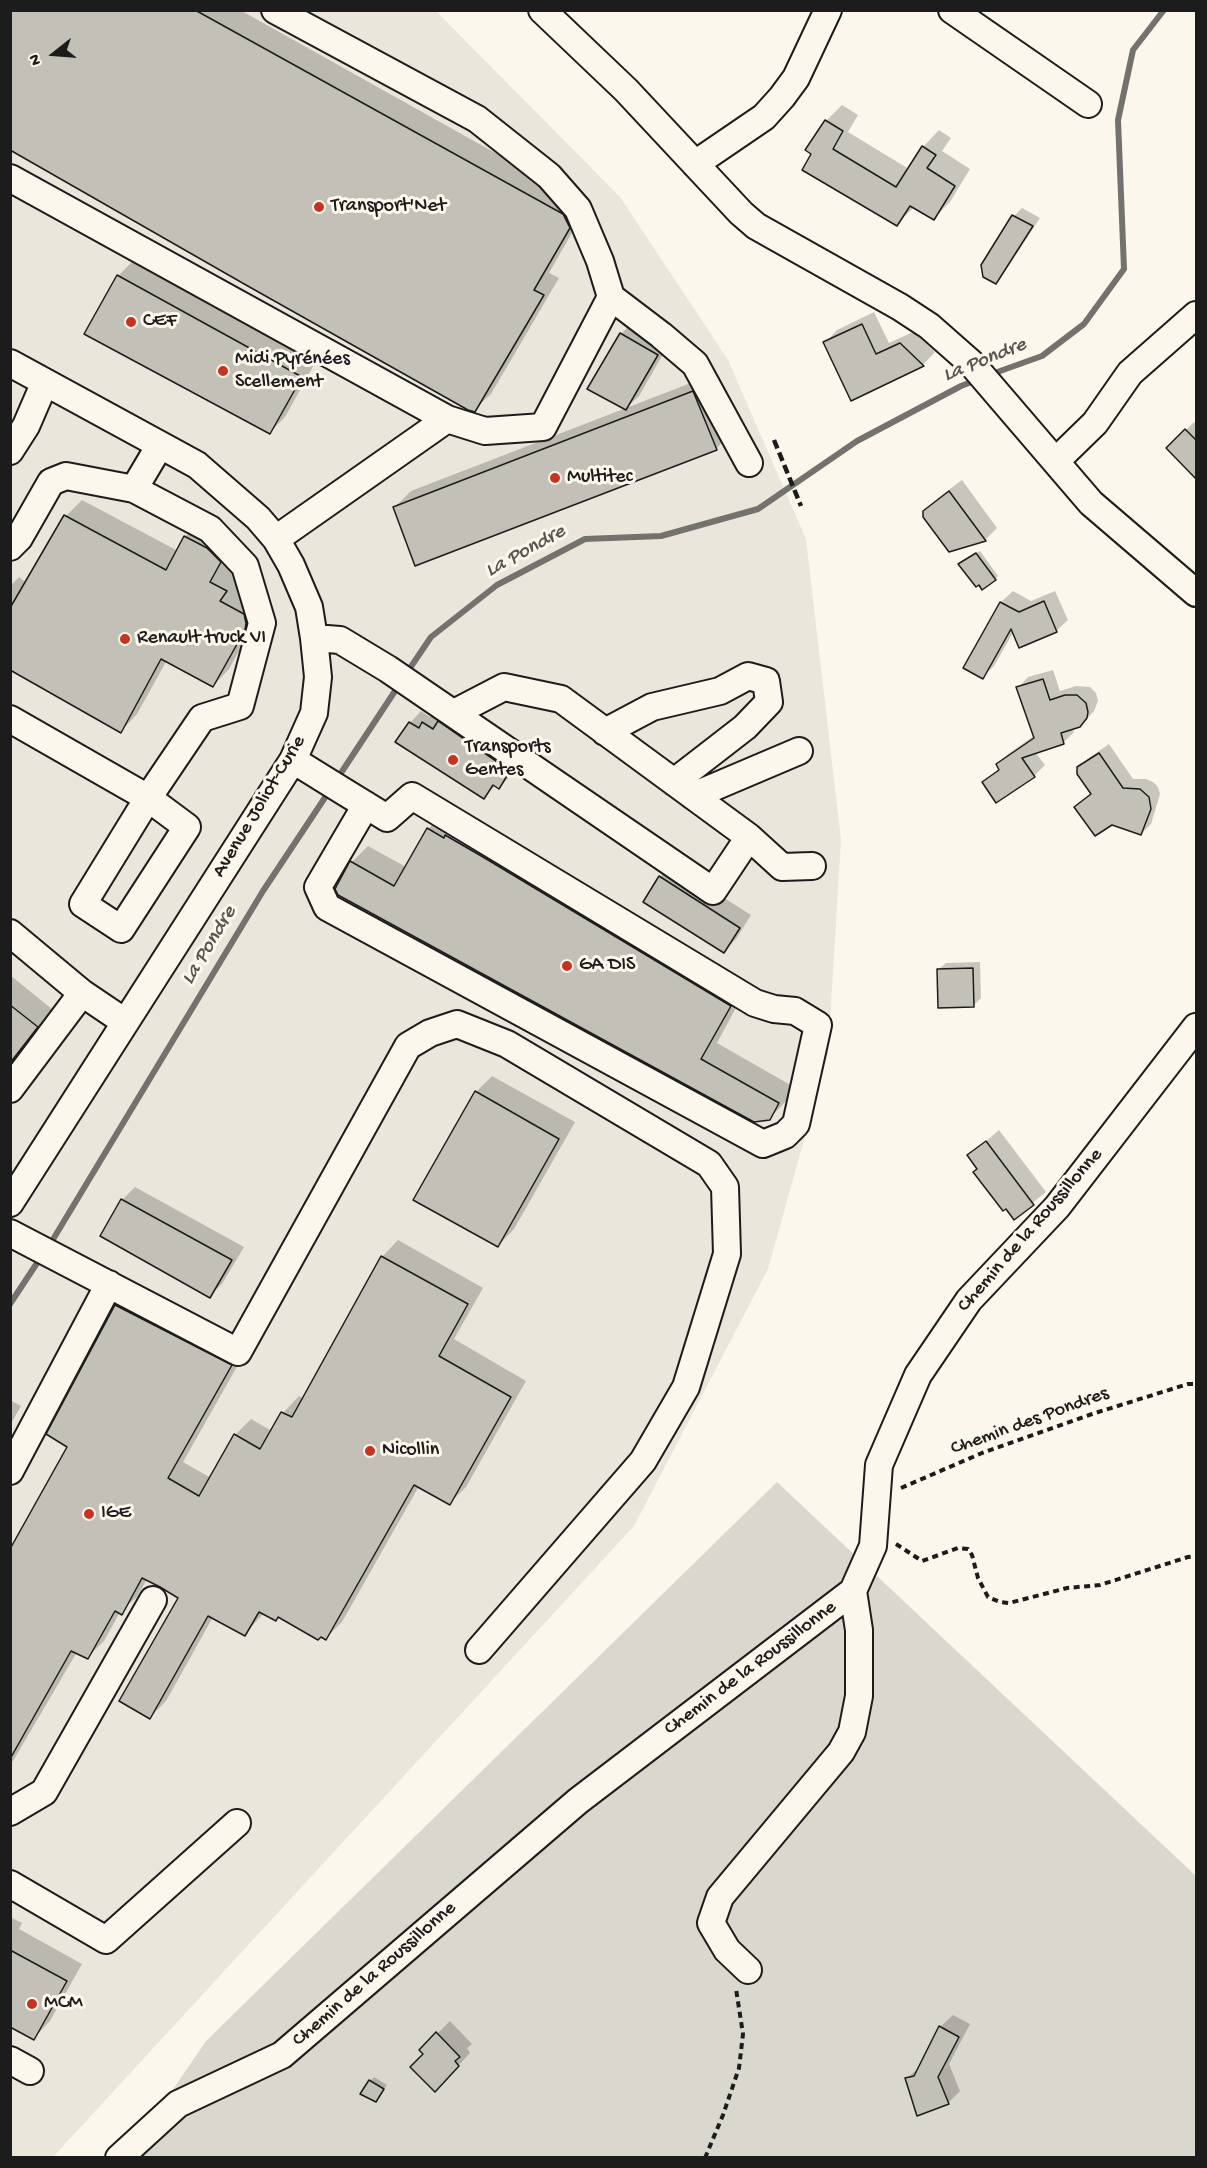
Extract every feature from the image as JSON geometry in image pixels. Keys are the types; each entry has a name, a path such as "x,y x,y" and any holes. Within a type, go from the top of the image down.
{"street":[{"path":"275,10 477,119 549,176 578,208 600,261 611,297 695,364 749,463"},
{"path":"542,10 626,90 741,213 756,226 900,307 929,326 972,363 1104,516 1197,593"},
{"path":"695,164 764,117 782,97 796,78 828,10"},
{"path":"952,10 1088,104"},
{"path":"10,178 447,419 485,431 543,428 611,297"},
{"path":"1056,461 1095,423 1130,373 1197,315"},
{"name":"Avenue Joliot-Curie","path":"10,363 196,465 258,518 276,539 291,565 309,607 318,677 314,713 303,766 125,1022 11,1201"},
{"path":"10,451 26,426 45,382"},
{"path":"276,539 447,419"},
{"path":"134,489 160,446"},
{"path":"10,547 19,538 51,482 66,476 134,489 210,529 245,566 262,623 240,706 202,718 148,798 83,904 121,929 187,827 148,798 10,719"},
{"path":"314,638 340,640 426,693 713,891 749,837"},
{"path":"605,732 652,707 720,691 748,676 766,681 769,702 684,789"},
{"path":"454,713 504,687 561,699 749,837 782,867 812,866"},
{"path":"684,789 799,751"},
{"path":"303,766 344,791 387,818 412,796 755,1002 774,1010 795,1011 818,1024 795,1124 785,1135 763,1144 327,907 318,887 366,805"},
{"path":"10,933 82,993 125,1022"},
{"path":"10,1089 82,993"},
{"path":"17,1237 238,1352 408,1046 430,1033 457,1024 507,1044 708,1164 725,1187 728,1254 686,1387 643,1461 479,1650"},
{"name":"Chemin de la Roussillonne","path":"119,2157 178,2104 282,2055 578,1801 853,1591 873,1546 879,1465 918,1376 969,1300 1057,1207 1197,1028"},
{"path":"10,1471 109,1284"},
{"path":"748,1970 727,1950 711,1923 720,1897 841,1752 852,1732 859,1696 859,1630 853,1591"},
{"path":"10,1812 44,1792 153,1600"},
{"path":"10,1884 106,1940 237,1823"}],"path":[{"name":"Chemin des Pondres","path":"877,1498 982,1453 1188,1384 1197,1384"},
{"path":"875,1526 906,1552 922,1561 958,1548 968,1549 972,1555 978,1578 988,1597 1009,1603 1067,1588 1100,1585 1197,1556"},
{"path":"705,2157 723,2115 739,2068 743,2034 727,1950"}],"shaded area":[{"path":"11,11 435,11 439,14 620,197 728,360 806,539 841,840 828,1054 768,1269 634,1526 53,2157 11,2158"},
{"path":"777,1482 1196,1876 1196,2157 126,2158 206,2041"}],"building":[{"name":"Transport'Net","path":"10,10 195,10 563,214 570,228 534,290 544,295 475,412 10,150"},
{"path":"825,120 843,131 833,149 896,187 922,146 936,155 927,168 955,186 934,220 910,206 897,226 802,170 811,154 805,150"},
{"path":"1012,215 1033,226 996,284 983,277 981,265"},
{"name":"Midi Pyrénées Scellement","path":"117,275 302,377 270,434 84,334"},
{"path":"862,324 876,354 900,343 924,366 851,401 823,342"},
{"path":"620,333 658,355 626,410 587,389"},
{"name":"Multitec","path":"693,391 717,450 415,566 393,507"},
{"path":"1185,429 1197,441 1197,480 1166,448"},
{"path":"949,491 986,541 949,552 923,517 923,511"},
{"name":"Renault truck VI","path":"64,515 166,570 184,536 207,548 221,562 210,582 227,591 220,601 244,614 246,623 245,630 213,687 161,659 121,733 10,670 10,608"},
{"path":"976,553 996,580 982,590 979,585 976,587 958,564"},
{"path":"1044,601 1057,632 1019,648 1011,629 983,679 963,668 1000,602 1019,612"},
{"path":"1043,679 1050,700 1065,695 1077,695 1086,703 1087,718 1080,727 1061,733 1064,744 1022,758 1035,777 996,803 982,782 999,770 996,764 1034,738 1016,687"},
{"name":"Transports Gentes","path":"438,721 510,771 499,789 493,785 484,799 395,742 409,722 419,728 422,722 433,729"},
{"path":"1099,753 1123,788 1140,789 1149,797 1151,809 1141,835 1112,825 1095,836 1074,807 1091,794 1077,774 1077,767"},
{"name":"GA DIS","path":"427,828 444,838 445,835 483,857 731,1006 701,1059 779,1103 770,1120 754,1122 338,895 335,889 350,861 394,886"},
{"path":"659,876 740,928 724,953 643,902"},
{"path":"973,968 974,1007 938,1008 937,969"},
{"path":"10,1005 38,1027 10,1063"},
{"path":"475,1091 559,1139 498,1247 413,1200"},
{"path":"986,1141 1034,1205 1014,1220 1006,1209 1003,1211 973,1172 977,1169 967,1155"},
{"path":"121,1199 232,1260 210,1298 100,1236"},
{"path":"381,1256 468,1304 439,1356 511,1397 450,1505 414,1485 326,1640 321,1637 318,1640 278,1617 276,1621 259,1612 245,1636 208,1616 150,1719 119,1701 178,1598 142,1578 122,1615 115,1611 88,1659 71,1651 10,1759 10,1549 67,1447 46,1434 115,1305 232,1365 168,1478 199,1496 234,1434 260,1449 281,1412 292,1417"},
{"name":"MCM","path":"10,1950 67,1981 34,2040 10,2027"},
{"path":"939,2026 959,2037 938,2077 949,2104 917,2116 905,2078 914,2076"},
{"path":"436,2032 460,2057 455,2061 459,2066 435,2092 410,2067 423,2054 419,2050"},
{"path":"369,2080 384,2089 376,2102 360,2094"}],"waterway":[{"name":"La Pondre","path":"989,375 1042,356 1084,324 1124,269 1118,120 1133,50 1164,10"},
{"name":"La Pondre","path":"406,674 431,637 497,585 585,539 661,536 758,509 857,441 961,386 977,380"},
{"name":"La Pondre","path":"337,779 399,685"},
{"name":"La Pondre","path":"49,1246 263,891 330,790"},
{"name":"La Pondre","path":"10,1304 41,1257"}],"railway":[{"path":"774,440 801,506"}],"place":[{"name":"Transport'Net","path":"319,207"},
{"name":"CEF","path":"131,322"},
{"name":"Midi Pyrénées Scellement","path":"223,371"},
{"name":"Multitec","path":"555,478"},
{"name":"Renault truck VI","path":"125,639"},
{"name":"Transports Gentes","path":"453,760"},
{"name":"GA DIS","path":"567,966"},
{"name":"Nicollin","path":"370,1451"},
{"name":"IGE","path":"89,1514"},
{"name":"MCM","path":"32,2004"}]}
